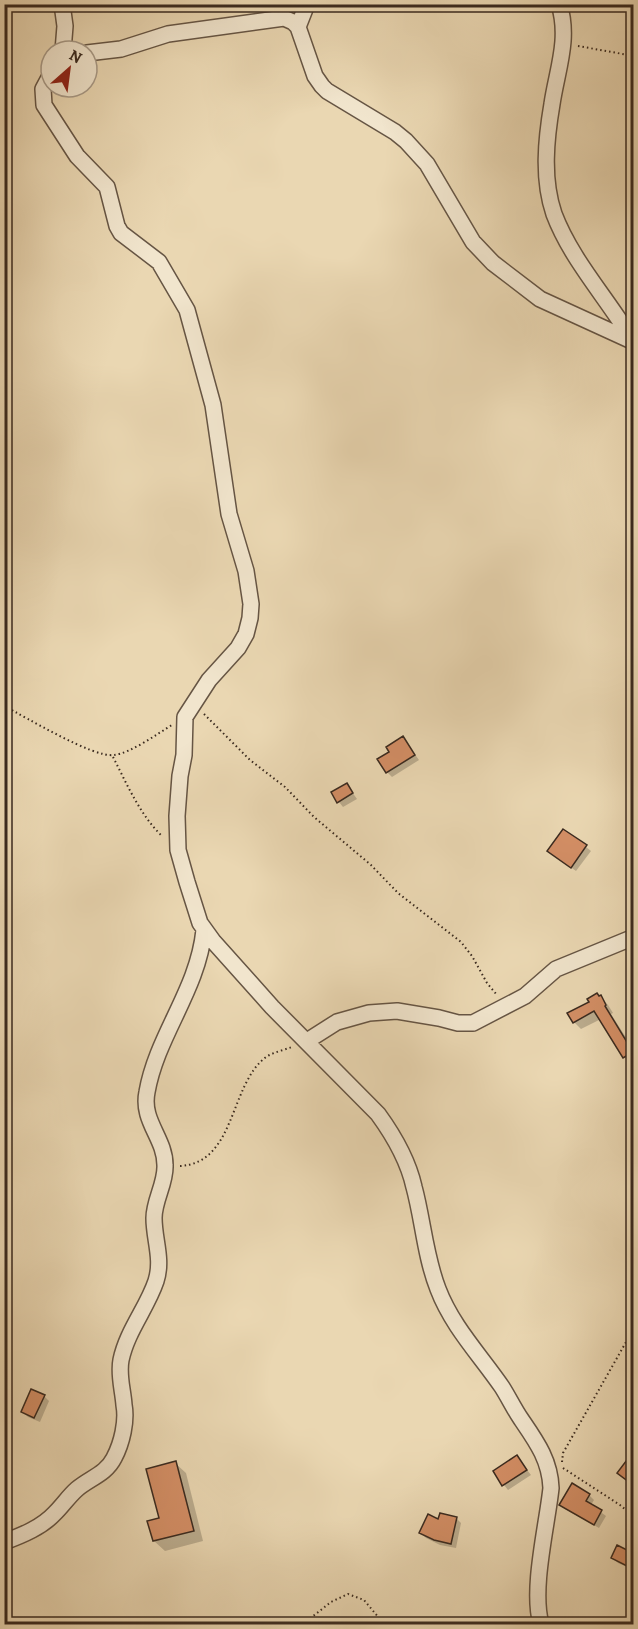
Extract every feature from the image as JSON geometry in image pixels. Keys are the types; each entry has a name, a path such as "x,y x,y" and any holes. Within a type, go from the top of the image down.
{"street":[{"path":"62,4 64,39"},
{"path":"298,27 307,4"},
{"path":"559,4 564,21 563,43 546,151 547,173 554,212 570,247 632,341"},
{"path":"99,52 122,49 168,34 284,18 293,22 298,27 315,76 322,86 406,141 431,169 473,242 488,258 540,299 632,341"},
{"path":"44,99 44,105 63,138 106,187 121,233 159,262 187,310 213,405 229,514 246,571 251,604 250,618 238,648 205,685 185,717 184,755 177,816 178,850 204,930 272,1007 378,1114 392,1133 414,1186 425,1242 438,1289 454,1322 502,1387 538,1442 551,1476 540,1573 539,1617 541,1624"},
{"path":"4,1542 45,1522 75,1491 102,1473 114,1458 119,1447 125,1416 121,1387 121,1361 158,1273 159,1258 154,1219 156,1202 166,1166 162,1148 146,1113 146,1093 163,1044 198,965 204,930"},
{"path":"306,1040 337,1022 369,1013 397,1011 458,1023 473,1023 525,996 556,969 633,937"}],"path":[{"path":"563,43 633,56"},
{"path":"4,706 69,740 113,756 126,752 185,717 202,713 250,760 285,787 314,817 371,865 398,893 461,942 487,983 507,1007"},
{"path":"113,756 145,815 178,850"},
{"path":"166,1166 197,1164 211,1154 225,1131 246,1084 261,1062 274,1053 306,1040"},
{"path":"633,1328 561,1460 563,1468 620,1505 633,1518"},
{"path":"303,1624 331,1602 348,1594 364,1600 384,1624"}],"building":[{"path":"403,736 415,755 386,773 377,759 389,752 386,747"},
{"path":"347,783 353,793 337,803 331,792"},
{"path":"563,829 587,845 571,868 547,851"},
{"path":"597,993 601,995 605,1006 633,1052 623,1058 594,1011 573,1023 567,1013 589,1002 587,999"},
{"path":"31,1389 45,1395 34,1418 21,1412"},
{"path":"633,1452 633,1485 617,1473"},
{"path":"517,1455 527,1470 502,1486 493,1471"},
{"path":"176,1461 194,1531 153,1541 147,1521 159,1518 146,1469"},
{"path":"572,1483 590,1494 586,1501 602,1510 594,1525 559,1505"},
{"path":"440,1513 457,1517 451,1544 419,1533 428,1514 438,1519"},
{"path":"617,1545 633,1553 633,1569 611,1558"}]}
